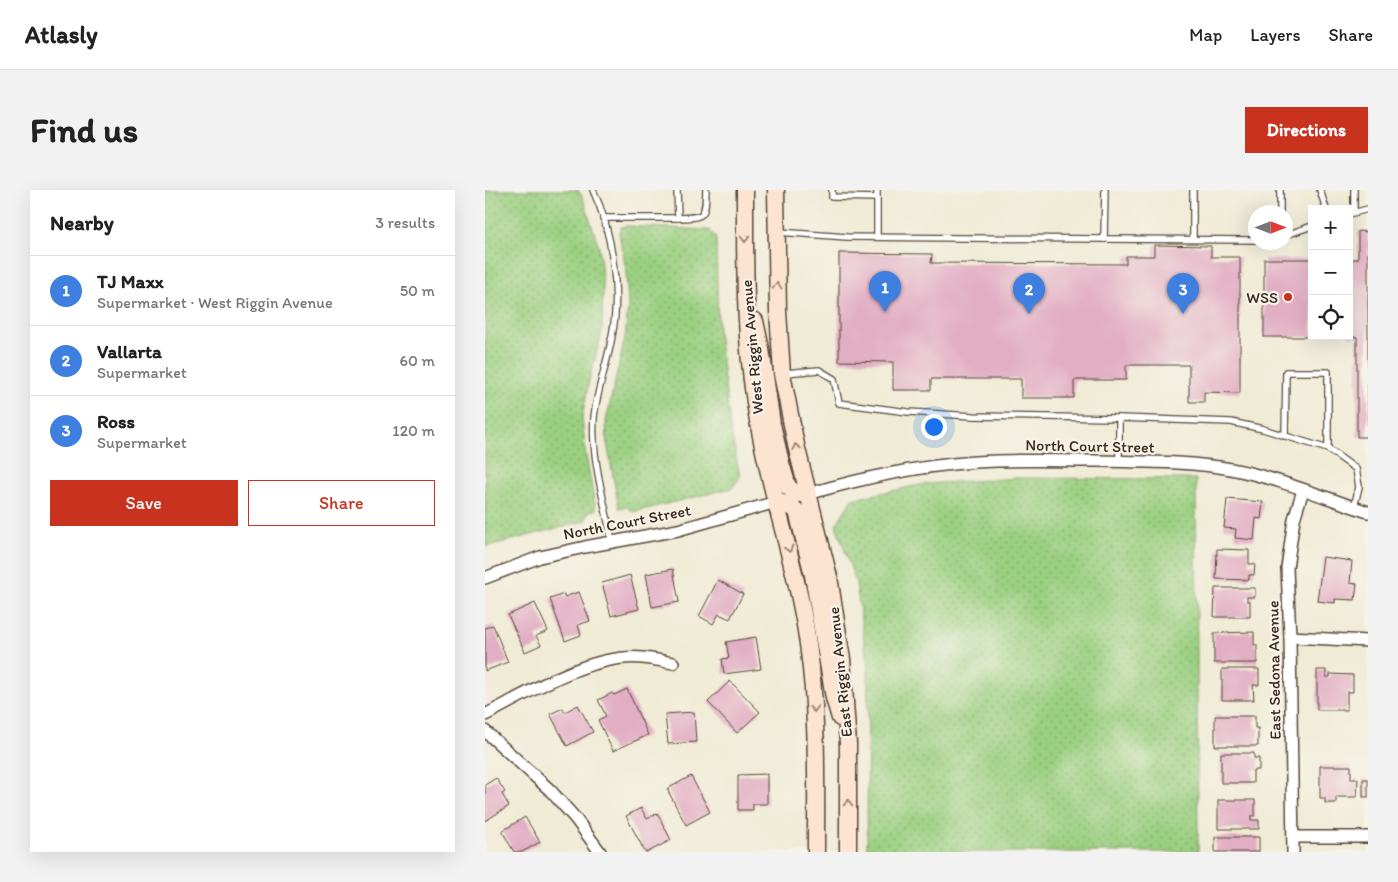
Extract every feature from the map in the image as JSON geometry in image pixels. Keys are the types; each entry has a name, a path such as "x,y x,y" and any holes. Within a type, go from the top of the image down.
{"main road":[{"name":"West Riggin Avenue","path":"745,190 745,278 748,345 764,454 776,502"},
{"name":"West Riggin Avenue","path":"776,190 778,311 783,374 792,428 808,494"},
{"path":"745,278 761,349 765,386 781,463 788,487 797,494 808,494"},
{"name":"East Riggin Avenue","path":"808,494 829,576 838,626 844,677 848,744 848,852"},
{"path":"776,502 788,504 797,511 813,575 835,698 848,744"},
{"name":"East Riggin Avenue","path":"776,502 800,594 810,661 815,728 816,852"}],"street":[{"name":"North Court Street","path":"808,494 875,476 960,463 1012,461 1193,464 1229,468 1265,476 1368,512"},
{"name":"East Sedona Avenue","path":"1293,852 1290,637 1287,568 1294,519 1303,490"},
{"name":"North Court Street","path":"485,578 540,557 678,530 776,502"},
{"path":"1290,637 1368,641"},
{"path":"485,715 573,670 608,660 642,657 673,663"},
{"path":"485,731 550,790 575,818 600,852"},
{"path":"1293,837 1368,837"}],"lane":[{"path":"593,190 603,218 613,265 615,311 613,333 594,416 597,464 612,542"},
{"path":"677,190 678,218"},
{"path":"603,218 695,218 702,215 706,209 706,190"},
{"path":"832,190 832,197 877,198"},
{"path":"877,190 877,237"},
{"path":"1104,239 1105,190"},
{"path":"1193,190 1193,239"},
{"path":"1280,190 1280,205"},
{"path":"1320,190 1325,205"},
{"path":"1353,205 1354,190"},
{"path":"1353,213 1368,208"},
{"path":"1293,232 1308,227"},
{"path":"777,232 877,237 1248,240"},
{"path":"783,374 819,370 835,378 839,403 891,410 973,416 1231,422 1263,429 1328,449 1355,469 1359,487 1354,508"},
{"path":"1285,436 1286,372 1328,372 1328,449"},
{"path":"1119,418 1119,462"}],"green space":[{"path":"485,190 578,190 583,198 599,247 603,287 602,332 589,381 582,418 586,456 596,510 589,511 585,521 485,547"},
{"path":"621,227 710,230 716,238 718,332 731,432 740,477 732,488 633,512 627,507 619,508 607,443 606,421 625,338 628,305 626,270 619,233"},
{"path":"1015,478 1196,479 1198,852 867,852 868,669 856,583 836,525 852,499 925,484"}],"building":[{"path":"1358,231 1368,232 1368,437 1357,437 1357,337 1353,337 1353,259 1358,259"},
{"path":"1154,245 1211,246 1211,257 1240,257 1240,393 1204,392 1204,402 1189,402 1189,365 1126,365 1126,380 1074,380 1074,398 1021,398 1021,379 931,379 931,390 893,390 893,362 839,361 839,253 932,254 931,263 1126,264 1126,256 1154,256"},
{"name":"WSS","path":"1264,259 1308,259 1308,337 1264,337"},
{"path":"1227,499 1263,502 1261,519 1256,518 1254,540 1235,538 1236,529 1224,528"},
{"path":"1217,549 1249,550 1249,564 1255,564 1254,575 1249,575 1249,580 1216,579"},
{"path":"1323,557 1352,561 1350,583 1357,584 1355,600 1335,599 1335,603 1317,601"},
{"path":"673,569 679,602 652,607 646,574"},
{"path":"630,575 639,609 611,616 602,583"},
{"path":"718,580 743,594 730,619 719,614 713,624 699,616"},
{"path":"1215,588 1255,588 1255,597 1247,597 1247,601 1250,601 1250,617 1214,617"},
{"path":"579,592 590,621 578,625 581,635 565,641 550,599 564,594 564,597"},
{"path":"535,603 548,631 536,636 541,645 525,652 508,615"},
{"path":"493,625 508,662 485,671 485,628"},
{"path":"1254,632 1254,645 1257,645 1257,663 1214,663 1214,633"},
{"path":"756,637 761,669 724,674 722,659 729,658 726,642"},
{"path":"1222,669 1259,669 1259,685 1253,685 1254,700 1222,700"},
{"path":"1317,670 1326,670 1326,677 1330,677 1330,674 1353,675 1353,692 1347,692 1347,710 1317,710"},
{"path":"730,681 760,712 737,733 708,702"},
{"path":"627,689 648,735 613,751 598,720 606,716 598,700 612,693 614,695"},
{"path":"578,705 593,732 567,746 550,714 563,708 565,712"},
{"path":"694,712 696,742 668,744 665,714"},
{"path":"1215,716 1255,716 1255,728 1258,728 1258,746 1215,746"},
{"path":"1221,753 1254,753 1254,758 1259,758 1259,770 1253,770 1253,783 1221,783"},
{"path":"1320,766 1351,766 1351,779 1358,779 1357,797 1336,797 1336,803 1325,803 1325,798 1320,798"},
{"path":"767,774 767,804 753,804 753,810 738,810 738,775"},
{"path":"691,776 710,812 686,825 667,789"},
{"path":"496,778 505,792 502,794 509,806 485,821 485,785"},
{"path":"1363,779 1368,779 1368,797 1363,797"},
{"path":"1218,800 1255,800 1255,816 1251,816 1251,820 1259,820 1259,829 1218,829"},
{"path":"641,808 647,819 657,813 671,840 648,852 645,852 626,816"},
{"path":"525,817 540,842 522,852 514,852 502,831"},
{"path":"1215,837 1259,837 1259,852 1215,852"}],"place":[{"name":"WSS","path":"1288,297"},
{"name":"TJ Maxx","path":"885,312"},
{"name":"Vallarta","path":"1029,314"},
{"name":"Ross","path":"1183,314"}]}
